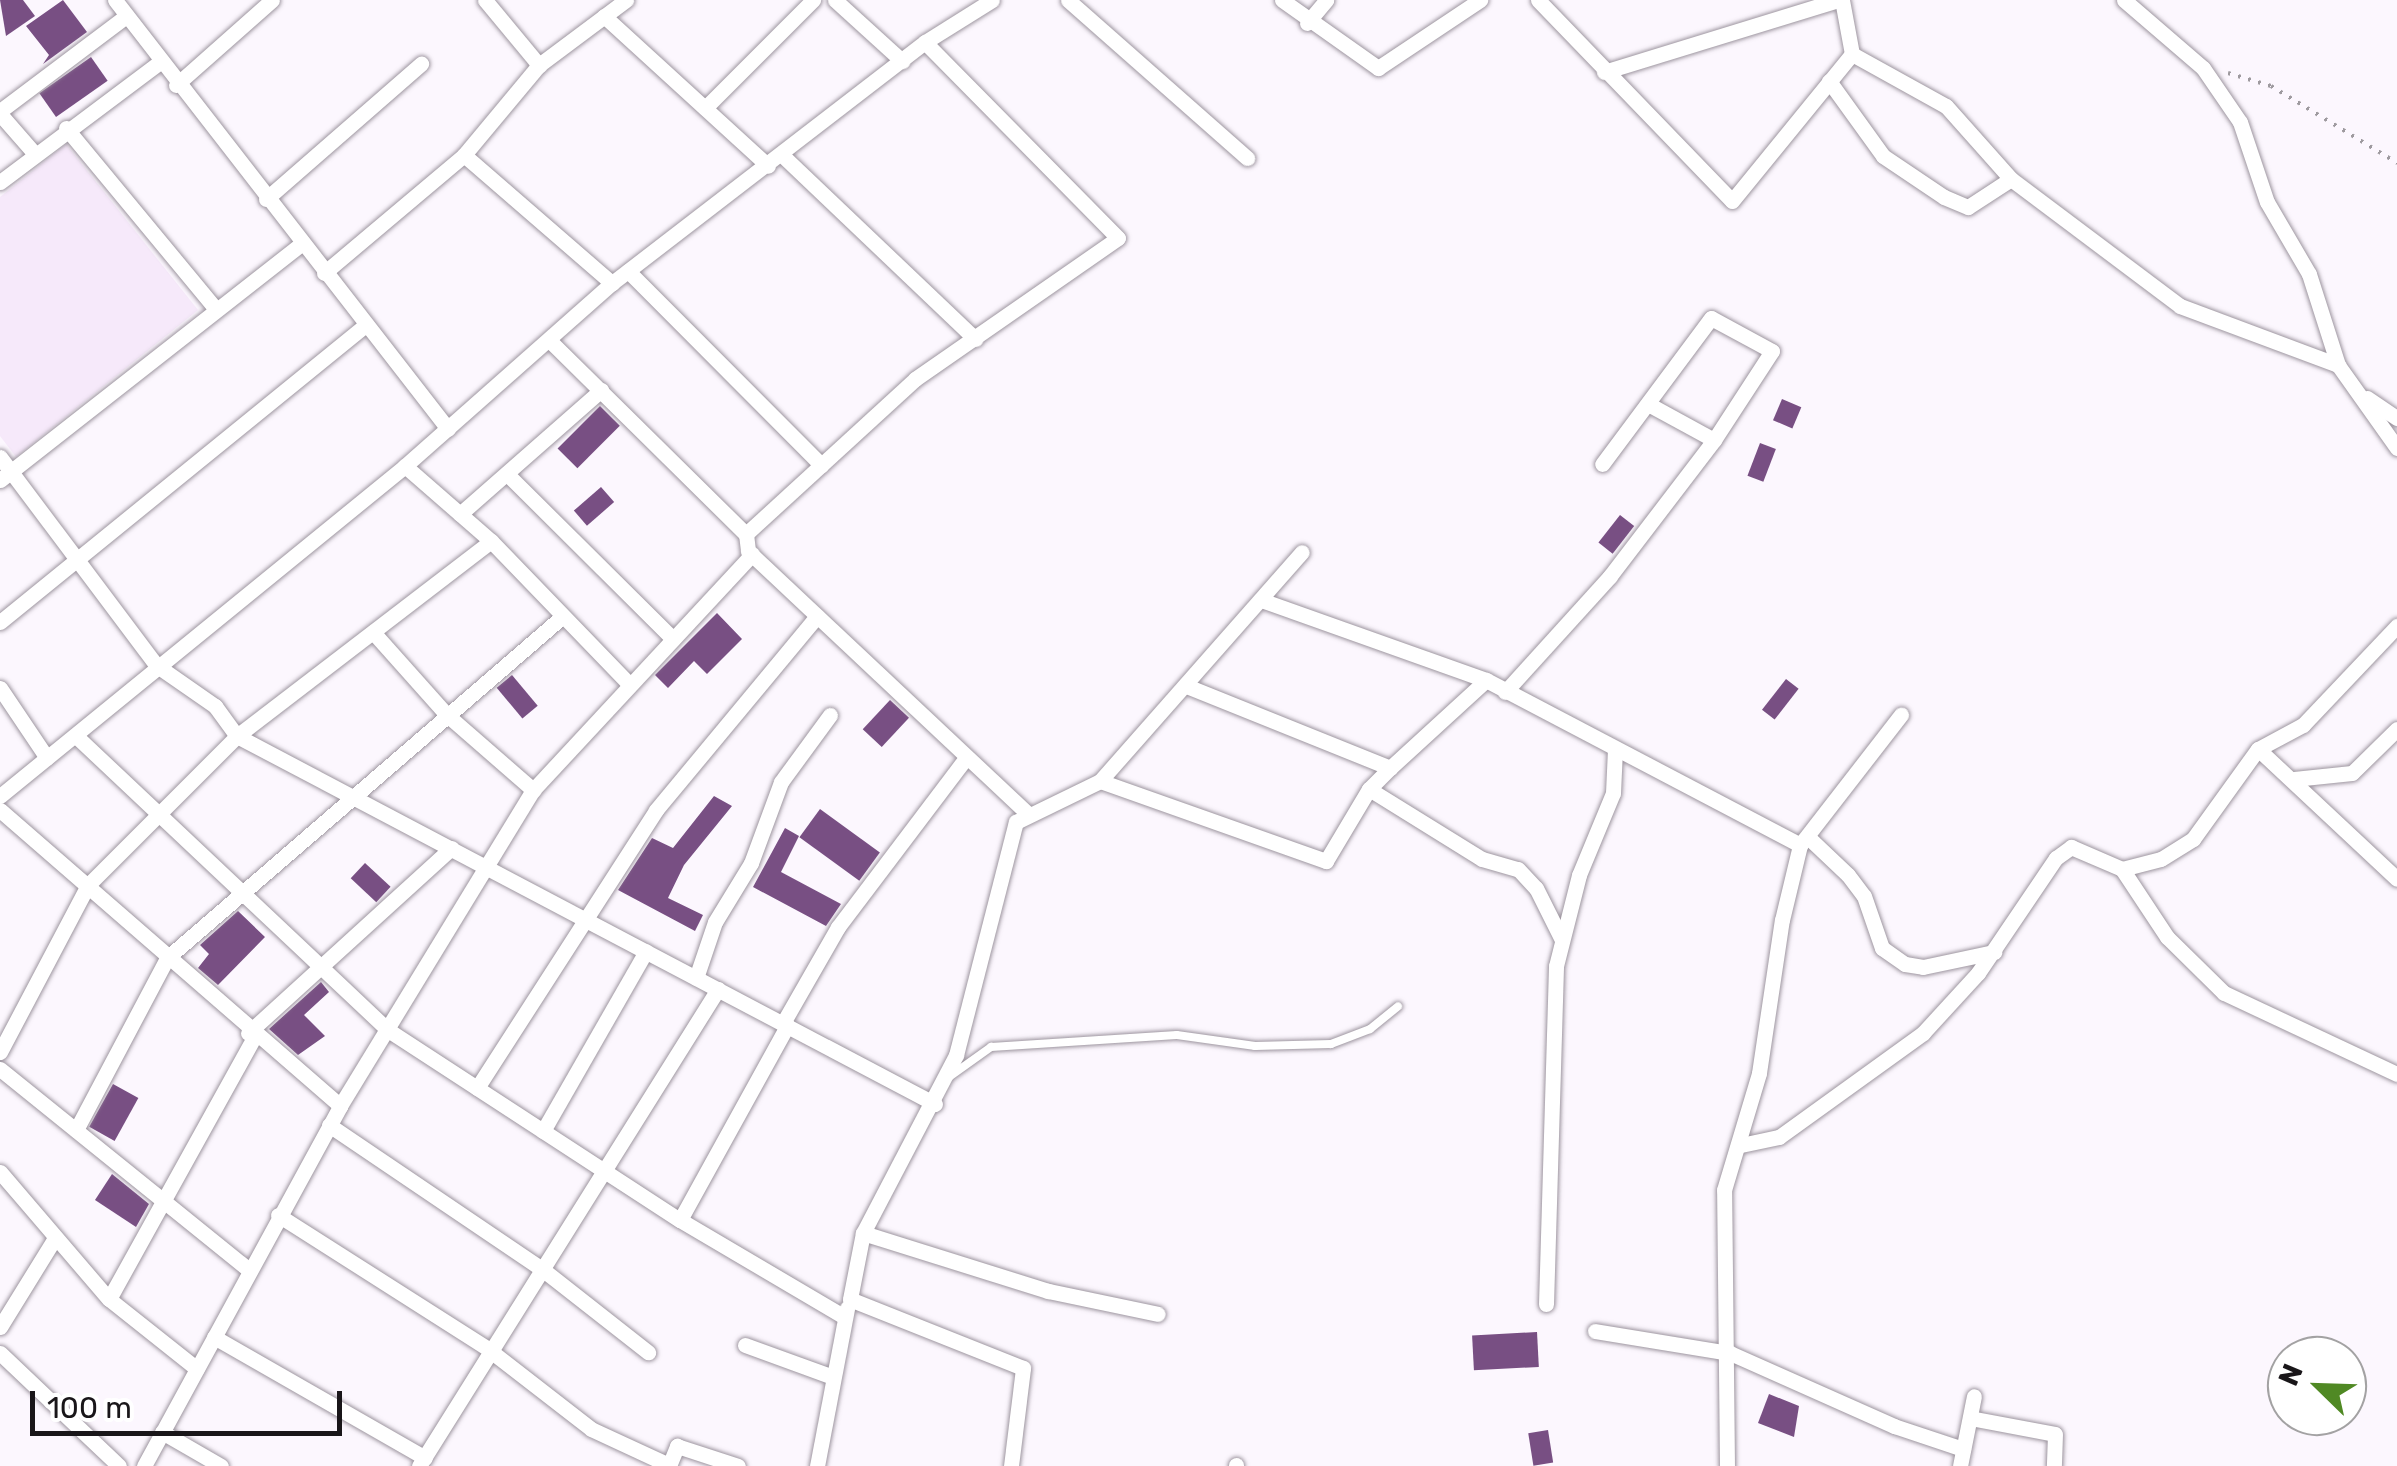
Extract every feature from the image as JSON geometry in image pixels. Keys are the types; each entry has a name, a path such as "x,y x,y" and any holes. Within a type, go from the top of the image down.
{"street":[{"path":"115,0 176,85 448,429"},
{"path":"176,85 272,0"},
{"path":"486,0 539,64"},
{"path":"324,273 464,155 539,64 626,0"},
{"path":"705,108 813,0"},
{"path":"0,796 405,466 612,283 926,42 992,0"},
{"path":"1068,0 1248,158"},
{"path":"1282,0 1308,23 1378,68 1480,0"},
{"path":"1308,23 1326,0"},
{"path":"1538,0 1732,201 1852,54"},
{"path":"1604,72 1840,0 1852,54 1946,106 2011,179 2180,306 2338,365"},
{"path":"2124,0 2204,68 2240,122 2268,202 2309,274 2338,365 2397,448"},
{"path":"841,2 902,61"},
{"path":"34,153 0,112 126,16"},
{"path":"604,16 705,108 775,160 974,338"},
{"path":"926,42 1118,238 915,379 746,534 743,542 1028,814"},
{"path":"0,182 66,128 160,62"},
{"path":"266,199 421,64"},
{"path":"1828,81 1883,156 1944,198 1968,207 2011,179"},
{"path":"66,128 216,309"},
{"path":"464,155 612,283"},
{"path":"5,476 301,244"},
{"path":"628,272 821,465"},
{"path":"1505,692 1610,576 1714,440 1772,351 1711,318 1602,464"},
{"path":"0,622 366,325"},
{"path":"550,340 746,534"},
{"path":"460,514 508,476 601,390"},
{"path":"2360,394 2397,418"},
{"path":"1648,404 1714,440"},
{"path":"0,457 5,476 77,560 156,666 215,706 237,736 935,1104"},
{"path":"405,466 490,541 628,683"},
{"path":"508,476 672,638"},
{"path":"0,1052 88,886 237,736 490,541"},
{"path":"818,1466 863,1233 945,1080 1009,837 1028,814 1100,782 1189,687 1302,552"},
{"path":"144,1466 340,1106 490,869 533,790 628,683 752,554"},
{"path":"1264,601 1486,680 1615,749 1805,842 1848,875 1864,896 1882,948 1904,964 1923,968 1994,952"},
{"path":"76,1130 167,958 563,616"},
{"path":"477,1088 656,810 817,616"},
{"path":"2122,869 2162,860 2193,839 2258,749 2302,724 2397,626"},
{"path":"373,632 446,714 533,790"},
{"path":"1100,782 1326,861 1369,789 1486,680"},
{"path":"1189,687 1390,768"},
{"path":"0,688 48,758"},
{"path":"1727,1466 1730,1353 1724,1190 1742,1145 1805,842 1901,714"},
{"path":"696,978 715,922 751,863 780,782 830,715"},
{"path":"2294,779 2352,773 2397,729"},
{"path":"76,737 388,1030 680,1220 844,1316"},
{"path":"1546,1304 1556,966 1579,875 1613,793 1615,749"},
{"path":"2258,749 2397,879"},
{"path":"680,1220 838,926 966,758"},
{"path":"1369,789 1482,859 1518,869 1536,888 1562,940"},
{"path":"0,810 251,1035 340,1106"},
{"path":"1742,1145 1779,1137 1891,1060 1994,952 2056,858 2071,846 2122,869 2166,937 2224,992 2397,1074"},
{"path":"110,1299 251,1035 451,848"},
{"path":"543,1131 646,951"},
{"path":"214,1337 422,1462 488,1349 606,1172 718,989"},
{"path":"0,1069 250,1271"},
{"path":"329,1126 542,1269 648,1352"},
{"path":"0,1172 110,1299 197,1369"},
{"path":"278,1215 488,1349 590,1429 669,1466 677,1446 738,1466"},
{"path":"863,1233 1048,1291 1158,1314"},
{"path":"1,1323 55,1238"},
{"path":"850,1299 1022,1368 1011,1466"},
{"path":"1595,1331 1730,1353 1894,1426 1964,1448"},
{"path":"745,1344 833,1377"},
{"path":"0,1353 119,1466"},
{"path":"1960,1466 1974,1396"},
{"path":"1970,1418 2055,1434 2059,1463"},
{"path":"162,1432 221,1466"}],"lane":[{"path":"945,1080 991,1047 1176,1035 1255,1046 1331,1044 1370,1029 1398,1006"}],"path":[{"path":"2204,68 2270,86 2397,162"}],"shaded area":[{"path":"66,144 198,310 16,457 0,436 0,197"}],"building":[{"path":"0,0 23,0 35,16 6,36"},
{"path":"63,0 87,32 43,64 49,55 26,26"},
{"path":"91,57 108,81 56,117 39,93"},
{"path":"1782,399 1801,407 1792,428 1773,420"},
{"path":"600,406 620,426 577,468 558,448"},
{"path":"1760,443 1776,449 1763,482 1747,476"},
{"path":"601,487 614,502 587,526 574,511"},
{"path":"1620,515 1634,526 1613,554 1598,543"},
{"path":"717,613 742,639 707,674 694,661 668,688 655,675"},
{"path":"512,675 538,706 522,718 497,688"},
{"path":"1786,679 1799,689 1775,720 1762,710"},
{"path":"890,700 909,718 882,747 863,729"},
{"path":"714,796 732,806 684,865 668,898 703,915 695,931 618,890 652,838 673,848"},
{"path":"820,809 880,852 859,881 799,837"},
{"path":"785,828 799,836 781,872 841,904 826,926 753,887"},
{"path":"365,863 391,887 376,902 351,878"},
{"path":"238,911 265,937 218,985 198,968 209,954 200,945"},
{"path":"321,982 329,992 304,1015 325,1036 298,1055 269,1029"},
{"path":"113,1084 138,1098 115,1141 89,1127"},
{"path":"112,1174 149,1204 136,1227 95,1200"},
{"path":"1537,1332 1539,1367 1474,1370 1472,1335"},
{"path":"1769,1394 1799,1406 1794,1437 1758,1423"},
{"path":"1548,1430 1553,1463 1533,1466 1528,1433"}]}
